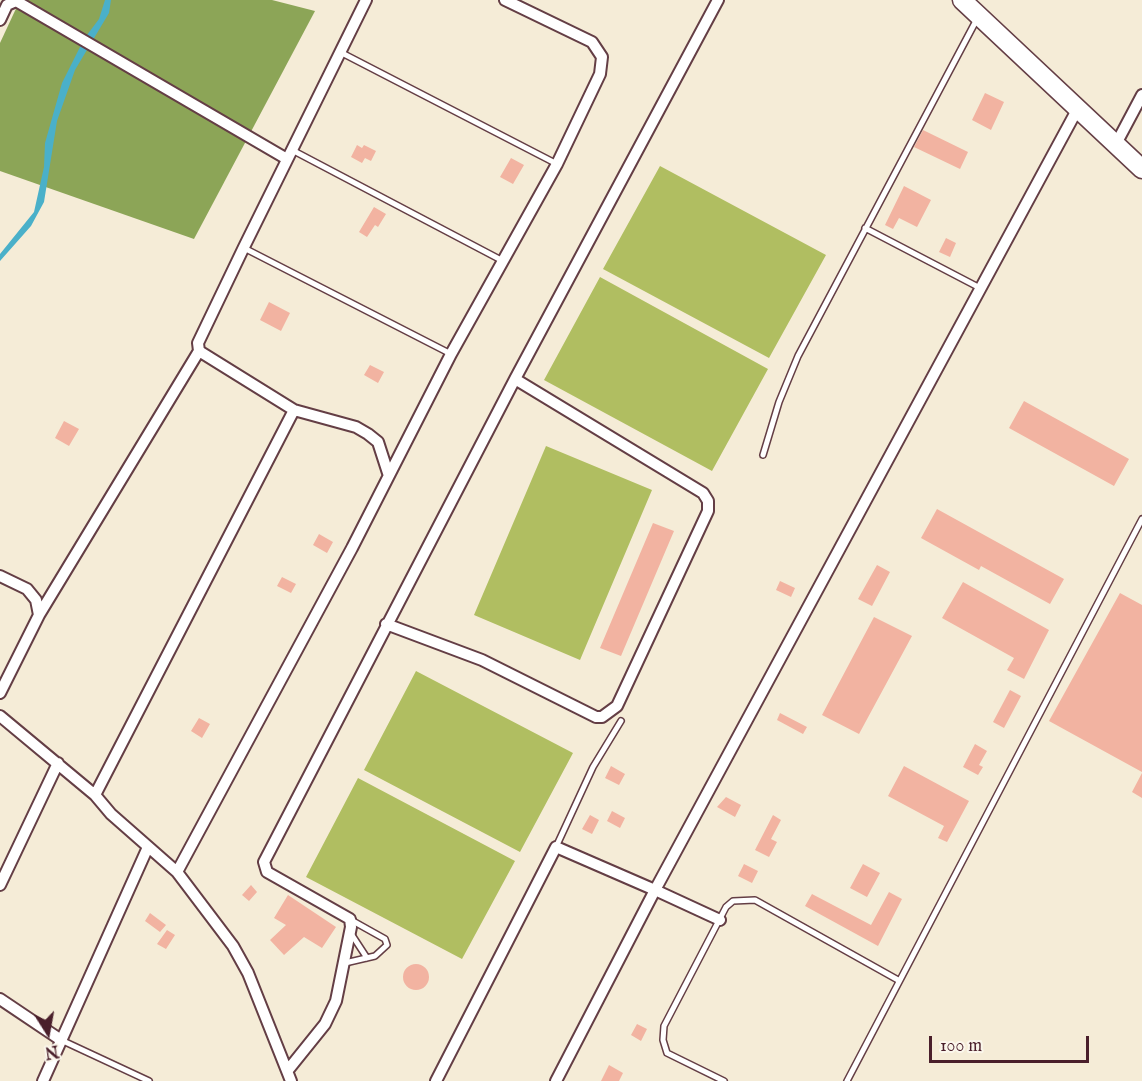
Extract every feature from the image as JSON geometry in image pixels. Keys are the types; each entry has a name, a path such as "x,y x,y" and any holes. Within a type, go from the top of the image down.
{"highway":[{"path":"962,0 1142,169"}],"street":[{"path":"0,693 39,615 199,351 198,343 366,0"},
{"path":"177,872 352,548 388,472 451,354 557,164 600,75 602,57 592,42 506,0"},
{"path":"289,1076 325,1024 338,996 350,920 267,872 264,862 515,379 718,0"},
{"path":"0,20 7,5 16,1 111,59 289,154"},
{"path":"1116,144 1142,95"},
{"path":"556,1081 655,890 1077,110"},
{"path":"199,351 294,410 356,427 368,434 378,442 388,472"},
{"path":"386,624 482,660 596,717 602,717 617,705 708,511 708,501 703,493 515,379"},
{"path":"95,795 294,410"},
{"path":"0,576 27,589 36,600 39,615"},
{"path":"0,716 95,795 111,814 177,872 233,946 248,973 289,1076"},
{"path":"0,885 58,763"},
{"path":"43,1081 148,847"},
{"path":"436,1081 556,847 720,920"},
{"path":"0,999 61,1040"}],"lane":[{"path":"763,455 798,356 979,15"},
{"path":"340,52 557,164"},
{"path":"289,154 503,261"},
{"path":"865,228 980,288"},
{"path":"244,247 451,354"},
{"path":"847,1081 1142,519"},
{"path":"556,847 567,828 594,766 621,721"},
{"path":"724,1081 667,1053 663,1040 664,1026 720,920 733,901 755,900 898,980"},
{"path":"345,963 380,954 386,948 387,942 350,920"},
{"path":"350,931 367,958"},
{"path":"61,1040 149,1081"}],"green space":[{"path":"20,0 272,0 315,11 194,239 0,171 0,43"},
{"path":"660,166 826,255 769,358 603,269"},
{"path":"600,277 768,369 712,471 544,380"},
{"path":"546,446 652,490 580,660 474,615"},
{"path":"416,671 573,753 520,852 364,770"},
{"path":"358,778 515,861 462,959 306,877"}],"water":[{"path":"105,0 111,0 109,13 75,70 57,121 44,202 31,226 0,261 0,254 34,212 44,167 45,143 62,83 84,39 99,19"}],"building":[{"path":"985,93 1004,102 991,130 972,120"},
{"path":"923,130 968,152 960,169 914,147"},
{"path":"357,145 362,148 364,145 376,151 371,161 365,158 362,163 351,157"},
{"path":"511,158 524,165 513,184 500,177"},
{"path":"904,186 931,200 917,227 899,218 893,229 885,225"},
{"path":"374,207 386,214 378,227 375,225 367,237 359,232"},
{"path":"946,238 956,243 950,257 939,252"},
{"path":"269,302 290,313 281,331 260,320"},
{"path":"370,365 384,372 378,383 364,375"},
{"path":"1024,401 1129,459 1114,486 1009,428"},
{"path":"64,421 79,429 69,446 55,438"},
{"path":"937,509 1064,579 1050,604 981,566 979,570 921,538"},
{"path":"653,523 674,531 621,656 600,648"},
{"path":"319,534 333,542 327,553 313,545"},
{"path":"877,565 890,572 872,606 858,599"},
{"path":"282,577 296,584 291,593 277,586"},
{"path":"780,581 795,588 791,597 776,590"},
{"path":"963,582 1049,630 1024,679 1007,670 1014,658 942,618"},
{"path":"1120,593 1142,605 1142,772 1049,721"},
{"path":"874,617 912,636 859,734 822,715"},
{"path":"1010,690 1021,696 1004,728 993,722"},
{"path":"780,713 807,727 803,734 777,720"},
{"path":"199,718 210,724 202,738 191,731"},
{"path":"975,744 987,751 979,765 983,767 978,775 963,767"},
{"path":"611,766 625,774 619,785 605,778"},
{"path":"904,766 969,801 947,842 938,838 944,826 888,796"},
{"path":"1142,773 1142,798 1132,792"},
{"path":"726,797 741,805 735,817 717,807"},
{"path":"612,811 625,818 620,828 607,821"},
{"path":"590,815 599,820 592,834 582,829"},
{"path":"773,815 781,820 771,839 777,842 769,857 755,850"},
{"path":"744,864 758,871 752,883 738,876"},
{"path":"863,864 880,873 867,897 850,888"},
{"path":"251,885 257,892 249,901 242,895"},
{"path":"889,892 902,899 878,946 805,906 812,894 871,925"},
{"path":"288,895 336,927 322,948 304,937 284,955 270,940 286,925 274,918"},
{"path":"150,913 166,925 160,932 145,921"},
{"path":"167,930 175,935 166,949 157,944"},
{"path":"416,964 425,968 429,977 425,986 416,990 407,986 403,977 407,968"},
{"path":"637,1024 647,1029 641,1041 631,1035"},
{"path":"609,1065 623,1073 619,1081 601,1081"}]}
